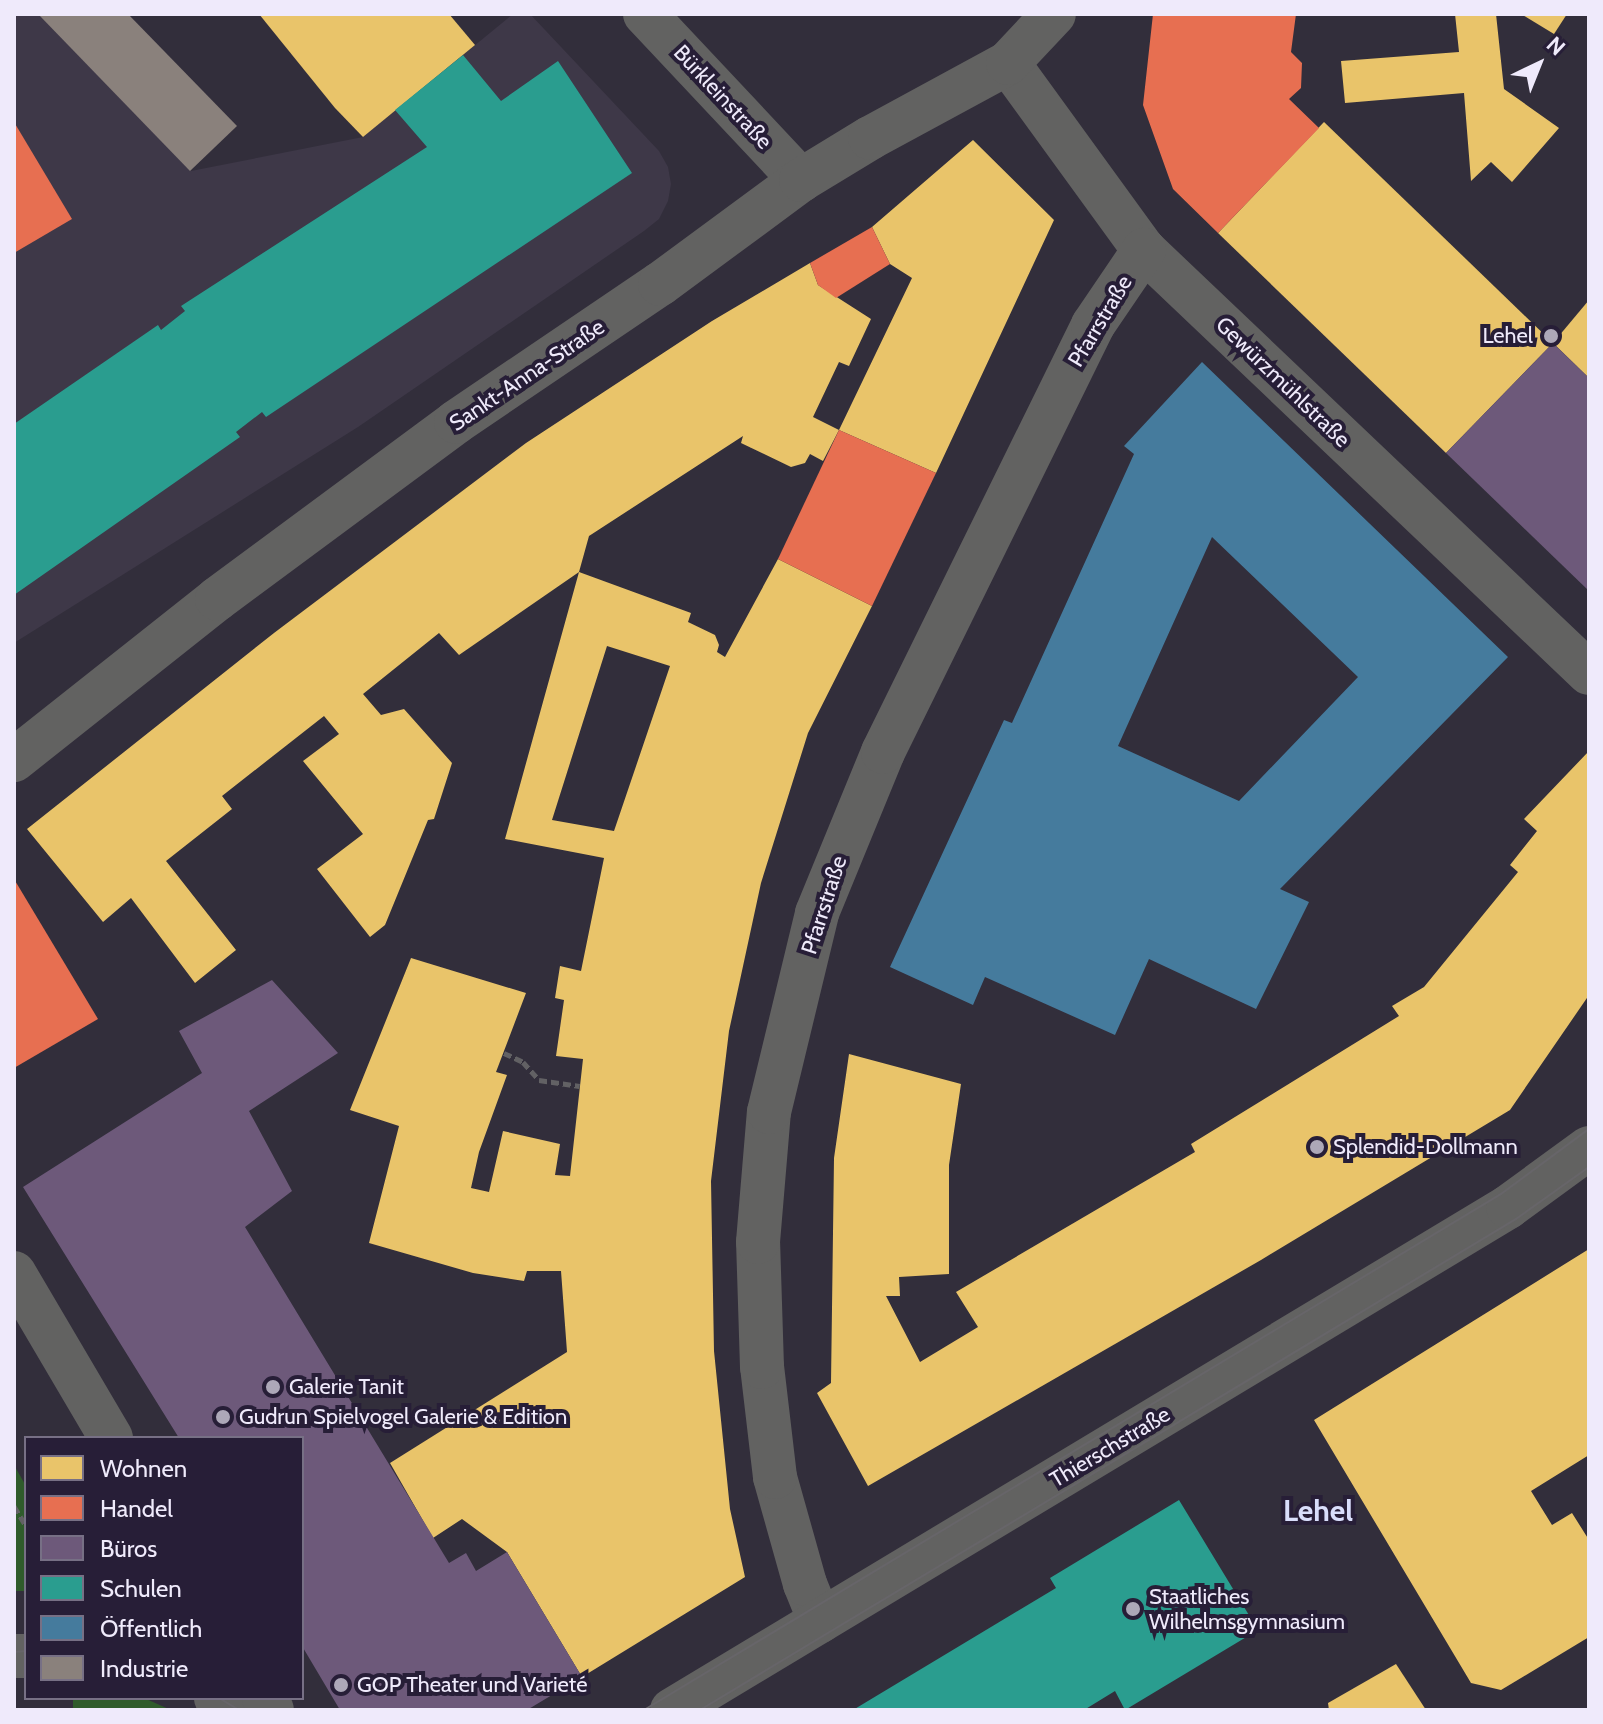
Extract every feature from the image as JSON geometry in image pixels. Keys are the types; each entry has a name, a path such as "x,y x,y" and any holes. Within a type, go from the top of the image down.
{"street":[{"name":"Bürkleinstraße","path":"645,14 801,180"},
{"name":"Sankt-Anna-Straße","path":"14,760 217,599 444,431 660,284 801,180 870,138 1008,63 1054,14"},
{"name":"Gewürzmühlstraße","path":"1008,63 1144,250 1589,673"},
{"name":"Pfarrstraße","path":"820,1621 805,1584 775,1477 762,1367 758,1242 773,1097 817,913 883,752 1093,325 1144,250"},
{"name":"Thierschstraße","path":"672,1710 1508,1207 1589,1148"},
{"path":"1546,1181 1589,1186"},
{"path":"14,1273 110,1436"},
{"path":"220,1700 237,1710"}],"path":[{"path":"504,1053 523,1062 539,1080 580,1086"}],"shaded area":[{"path":"14,14 38,14 191,171 363,137 513,14 530,14 659,151 668,167 671,184 668,201 659,219 644,231 358,427 14,643"}],"green space":[{"path":"14,1465 24,1482 24,1591 14,1591"},
{"path":"73,1700 148,1700 171,1710 73,1710"}],"building: Wohnen":[{"path":"259,14 449,14 475,45 363,137 335,108"},
{"path":"1455,14 1496,14 1504,89 1559,128 1512,182 1491,162 1471,181 1464,93 1345,103 1341,61 1459,52"},
{"path":"1521,14 1567,14 1554,34"},
{"path":"1324,122 1553,343 1446,453 1218,233"},
{"path":"973,140 1054,220 936,473 839,430 912,278 890,264 872,227"},
{"path":"810,263 818,285 871,319 849,366 839,362 813,417 839,430 823,461 810,454 805,463 791,467 741,443 743,436 589,536 579,572 459,655 439,633 363,694 381,715 404,709 452,763 434,819 428,820 385,925 370,937 317,869 363,834 303,761 339,734 324,716 222,796 232,809 166,861 236,950 195,983 131,898 103,922 27,829 274,633 526,443 712,321"},
{"path":"1589,300 1589,378 1553,343"},
{"path":"778,559 872,606 808,733 761,883 729,1031 711,1181 714,1351 730,1509 745,1577 582,1677 507,1552 462,1519 433,1538 390,1463 567,1352 561,1271 527,1271 524,1281 473,1273 369,1243 399,1126 350,1110 411,958 526,993 496,1072 507,1075 479,1152 471,1188 489,1192 503,1131 560,1144 555,1175 570,1176 583,1059 556,1056 564,1000 555,998 560,966 581,971 604,858 505,839 579,572 691,613 688,622 715,635 719,645 717,652 725,657","holes":["607,646 670,666 614,831 552,820"]},
{"path":"1589,751 1589,995 1510,1110 1261,1260 868,1486 817,1393 831,1383 834,1158 849,1054 961,1084 949,1165 949,1274 899,1277 900,1296 886,1296 920,1362 978,1327 956,1292 1195,1152 1191,1144 1399,1016 1392,1006 1424,987 1518,872 1510,865 1537,831 1524,819"},
{"path":"1589,1249 1589,1455 1531,1491 1552,1525 1572,1513 1589,1540 1589,1637 1501,1690 1471,1683 1314,1420"},
{"path":"1396,1664 1426,1710 1329,1710 1328,1703"}],"building: Handel":[{"path":"1153,14 1296,14 1291,52 1302,63 1301,88 1289,99 1319,128 1218,233 1173,189 1143,105"},
{"path":"14,122 72,219 14,253"},
{"path":"872,227 890,264 836,298 818,285 810,263"},
{"path":"839,430 936,473 872,606 778,559"},
{"path":"14,879 98,1019 14,1068"}],"building: Büros":[{"path":"1553,343 1589,378 1589,591 1446,453"},
{"path":"272,980 338,1053 249,1111 292,1191 245,1227 449,1563 466,1553 476,1571 507,1552 582,1677 527,1710 340,1710 304,1649 304,1436 178,1436 23,1187 202,1073 179,1031"}],"building: Schulen":[{"path":"463,55 501,101 558,61 632,173 266,417 262,412 236,432 240,437 14,595 14,424 158,325 161,330 185,311 181,306 427,147 395,110"},
{"name":"Staatliches Wilhelmsgymnasium","path":"1179,1500 1258,1630 1125,1710 1115,1691 1084,1710 853,1710 1056,1588 1050,1578"}],"building: Öffentlich":[{"path":"1202,362 1508,657 1280,889 1309,902 1256,1009 1149,959 1115,1035 985,977 973,1005 890,967 1004,720 1012,723 1134,454 1124,446","holes":["1212,537 1358,677 1239,801 1118,746"]}],"building: Industrie":[{"path":"38,14 128,14 237,126 190,171"}],"tram line":[{"path":"644,1710 1501,1194 1589,1129"},
{"path":"700,1710 1516,1219 1589,1167"},
{"path":"14,1652 24,1651"},
{"path":"222,1700 239,1710"}],"place":[{"name":"Lehel","path":"1551,336"},
{"name":"Splendid-Dollmann","path":"1317,1147"},
{"name":"Galerie Tanit","path":"273,1387"},
{"name":"Gudrun Spielvogel Galerie & Edition","path":"223,1417"},
{"name":"Staatliches Wilhelmsgymnasium","path":"1133,1609"},
{"name":"GOP Theater und Varieté","path":"341,1685"}],"district":[{"name":"Lehel","path":"1318,1511"}]}
